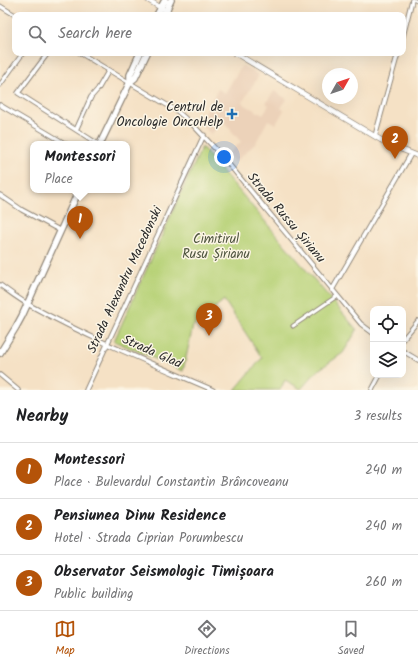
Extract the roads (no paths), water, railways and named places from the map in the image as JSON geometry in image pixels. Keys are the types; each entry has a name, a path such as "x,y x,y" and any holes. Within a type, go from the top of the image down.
{"main road":[{"path":"164,11 165,0"},
{"path":"164,11 171,0"},
{"path":"130,82 130,75 139,56"},
{"path":"100,141 130,82 135,78 146,56"},
{"path":"0,353 16,327 78,193"}],"street":[{"path":"148,0 164,11"},
{"path":"406,25 413,0"},
{"path":"0,6 12,13"},
{"path":"0,85 21,56"},
{"path":"46,56 18,93 94,141"},
{"name":"Strada Russu Șirianu","path":"85,56 177,111 204,136 337,296 361,324 370,331"},
{"path":"240,56 375,136 418,156"},
{"path":"375,136 397,56"},
{"path":"76,130 91,97 98,89 109,70"},
{"path":"0,105 61,141"},
{"name":"Strada Alexandru Macedonski","path":"86,390 204,136"},
{"path":"332,290 411,154"},
{"path":"0,195 22,210 61,231"},
{"name":"Strada Glad","path":"0,285 27,304 107,344 213,390"},
{"path":"293,326 337,296"},
{"path":"406,335 418,321"},
{"path":"406,353 418,360"},
{"path":"0,375 18,390"},
{"path":"372,390 378,378"}],"lane":[{"path":"413,0 418,2"}],"place":[{"name":"Centrul de Oncologie OncoHelp","path":"232,114"},
{"name":"Pensiunea Dinu Residence","path":"395,159"},
{"name":"Montessori","path":"80,239"},
{"name":"Observator Seismologic Timișoara","path":"209,336"}],"park label":[{"name":"Cimitirul Rusu Șirianu","path":"216,246"}]}
